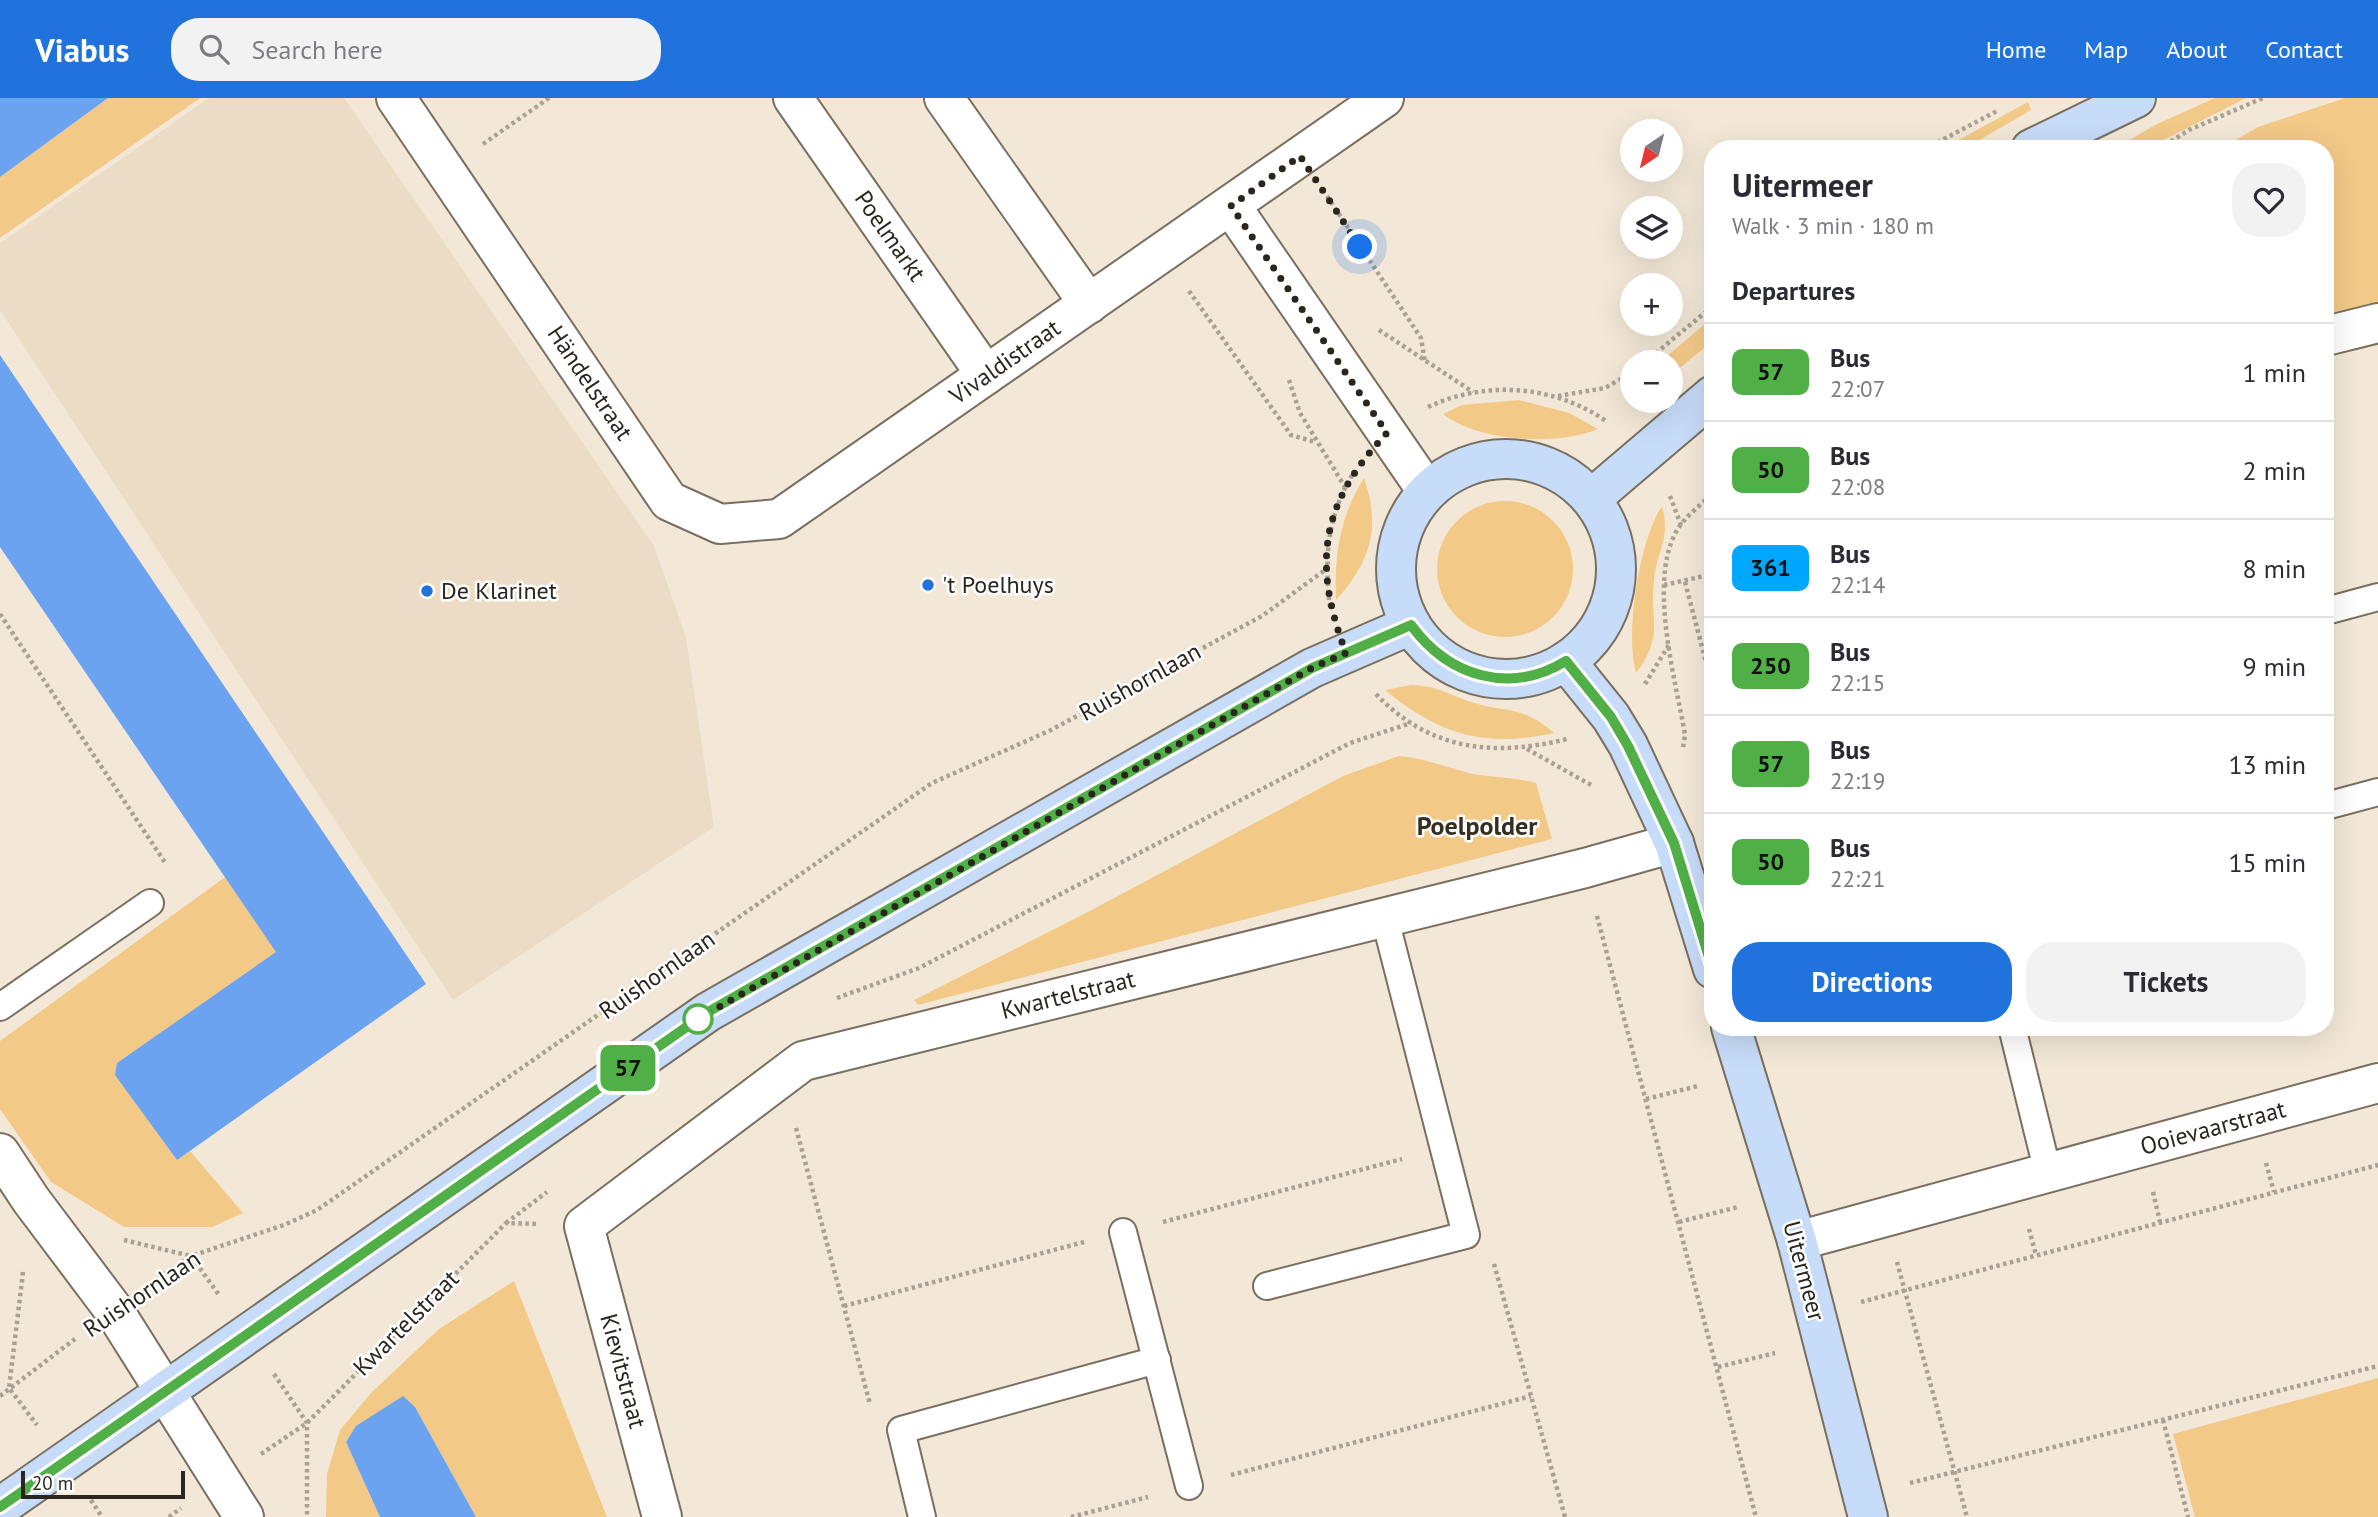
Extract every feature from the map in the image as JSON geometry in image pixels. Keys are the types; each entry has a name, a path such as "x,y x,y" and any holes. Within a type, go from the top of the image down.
{"main road":[{"path":"2048,140 2123,101"},
{"path":"1591,498 1704,403"},
{"path":"1511,458 1530,460 1564,474 1591,498 1610,531 1615,548 1616,586 1611,604 1594,636 1566,661 1525,677 1481,676 1453,666 1411,625 1398,591 1396,554 1407,520 1427,491 1450,474 1475,462 1511,458"},
{"path":"0,1507 708,1012 1312,668 1411,625"},
{"path":"1566,661 1616,726 1674,843 1704,940"},
{"name":"Uitermeer","path":"1734,1036 1797,1241 1866,1506"}],"street":[{"name":"Händelstraat","path":"396,98 669,501 720,524 779,519"},
{"name":"Poelmarkt","path":"793,98 986,375"},
{"path":"944,98 1088,304"},
{"name":"Vivaldistraat","path":"779,519 1384,98"},
{"path":"1231,206 1427,491"},
{"path":"2334,334 2378,323"},
{"name":"Kwartelstraat","path":"584,1226 803,1061 1384,915 1585,868 1674,843"},
{"name":"Ooievaarstraat","path":"1797,1241 2378,1083"},
{"path":"0,1153 31,1200 113,1309 168,1392 244,1517"},
{"name":"Kievitstraat","path":"584,1226 662,1517"}],"lane":[{"path":"2334,609 2378,597"},
{"path":"2334,804 2378,792"},
{"path":"0,1007 150,903"},
{"path":"1267,1286 1466,1235 1384,915"},
{"path":"2014,1036 2048,1173"},
{"path":"1123,1232 1189,1486"},
{"path":"922,1517 901,1430 1157,1360"}],"path":[{"path":"446,171 549,98"},
{"path":"2173,140 2189,130 2263,98"},
{"path":"1942,140 2001,109"},
{"path":"1300,156 1421,338 1425,363"},
{"path":"1162,253 1291,435 1316,442"},
{"path":"1660,350 1704,313"},
{"path":"1527,749 1497,750 1467,746 1437,737 1411,723 1385,704 1363,680 1346,653 1330,612 1325,570 1327,542 1345,487 1364,457 1387,433 1414,414 1442,400 1473,392 1514,389 1555,396 1605,388 1620,379"},
{"path":"1670,643 1664,585 1668,555 1681,525 1704,502"},
{"name":"Ruishornlaan","path":"0,1396 113,1309 191,1256 284,1225 317,1210 932,783 1051,730 1262,616 1325,570"},
{"path":"1664,585 1704,577"},
{"path":"1685,582 1704,655"},
{"path":"0,614 178,883 150,903"},
{"path":"828,1001 919,968 1350,743 1411,723"},
{"path":"1585,868 1756,1517"},
{"path":"782,1077 873,1415 901,1430"},
{"path":"1718,1367 1904,1290 2378,1165"},
{"name":"Kwartelstraat","path":"307,1517 307,1423 506,1223 549,1190"},
{"path":"1679,1222 1783,1195"},
{"path":"1885,1217 1966,1517"},
{"path":"506,1223 584,1226"},
{"path":"1466,1235 1488,1242 1565,1517"},
{"path":"1866,1506 1954,1472 2378,1366"},
{"path":"1071,1517 1531,1396"},
{"path":"2163,1420 2188,1517"}],"shaded area":[{"path":"108,98 200,98 0,238 0,177"},
{"name":"De Klarinet","path":"209,98 344,98 654,546 686,637 714,827 453,1000 0,310 0,243"},
{"path":"2215,98 2246,98 2164,140 2129,140 2157,124"},
{"path":"2345,98 2378,98 2378,310 2334,322 2334,140 2236,140 2258,127"},
{"path":"2028,102 2031,110 1979,140 1958,140"},
{"path":"1704,325 1704,348 1683,365 1683,350 1674,350"},
{"path":"1519,400 1569,413 1598,429 1562,438 1497,436 1476,431 1443,414 1462,405"},
{"path":"1364,478 1372,512 1370,543 1358,571 1336,600 1340,536 1349,507"},
{"path":"1505,501 1531,506 1553,521 1568,543 1573,569 1568,595 1553,617 1531,632 1505,637 1479,632 1457,617 1442,595 1437,569 1442,543 1457,521 1479,506"},
{"path":"1662,506 1665,527 1654,580 1653,637 1645,660 1636,673 1632,635 1636,588 1647,541"},
{"path":"1411,685 1435,688 1481,705 1521,713 1554,733 1506,739 1464,734 1425,718 1385,690"},
{"path":"1399,756 1469,773 1536,783 1552,839 918,1005 914,1000 1086,913 1343,776"},
{"path":"225,877 277,952 117,1063 147,1117 177,1160 190,1151 243,1213 212,1227 124,1227 51,1182 0,1109 0,1041"},
{"path":"514,1281 607,1517 476,1517 415,1407 367,1421 346,1442 380,1517 326,1517 327,1474 340,1430 371,1393 439,1329"},
{"path":"2378,1378 2378,1517 2195,1517 2173,1434"}],"water":[{"path":"0,98 108,98 0,177"},
{"path":"0,355 426,984 177,1160 115,1075 117,1063 276,952 0,547"},
{"path":"403,1396 415,1407 476,1517 380,1517 346,1442 356,1426"}],"bus line":[{"name":"57","path":"0,1507 708,1012 1312,668 1411,625 1429,648 1453,666 1481,676 1495,679 1525,677 1553,669 1566,661 1611,717 1628,746 1674,843 1704,941"}],"place":[{"name":"'t Poelhuys","path":"928,585"},
{"name":"De Klarinet","path":"427,591"}],"district":[{"name":"Poelpolder","path":"1477,826"}],"route":[{"path":"698,1019 1312,668 1346,653 1330,612 1325,570 1327,542 1334,513 1345,487 1364,457 1387,433 1231,206 1300,156 1360,247"}]}
